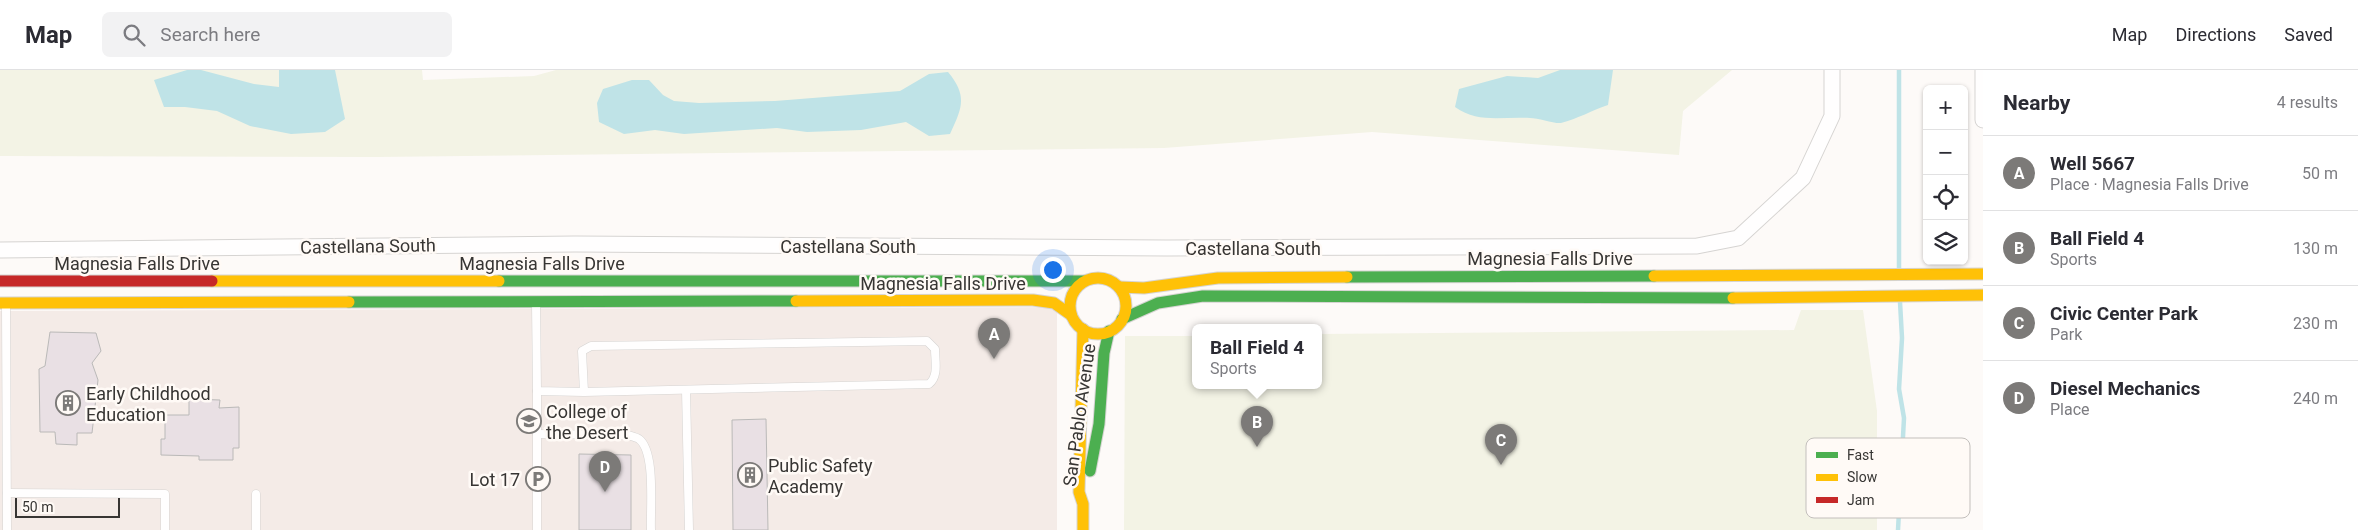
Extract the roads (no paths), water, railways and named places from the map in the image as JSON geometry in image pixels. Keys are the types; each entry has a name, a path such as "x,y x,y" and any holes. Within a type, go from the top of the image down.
{"street":[{"name":"Castellana South","path":"0,250 575,244 1167,248 1697,246 1738,238 1803,178 1832,116 1832,70"},
{"path":"1982,70 1983,120"},
{"name":"Magnesia Falls Drive","path":"1118,287 1144,288 1218,278 1983,274"},
{"path":"1777,298 1792,287 1848,284 1865,275"},
{"path":"1122,320 1126,303 1118,287 1104,278 1084,281 1072,295 1071,315 1083,330 1092,333 1110,331 1122,320 1158,303 1203,296 1777,298 1983,294"},
{"name":"Magnesia Falls Drive","path":"0,281 1084,281"},
{"name":"Magnesia Falls Drive","path":"3,303 1033,300 1054,303 1071,315"},
{"name":"San Pablo Avenue","path":"1083,330 1079,492 1083,504 1083,530"},
{"name":"San Pablo Avenue","path":"1083,504 1088,492 1091,458 1099,424 1104,353 1110,331"}],"lane":[{"path":"536,301 537,530"},
{"path":"3,303 7,530"},
{"path":"537,391 584,392 929,384 936,373 935,349 927,341 591,346 582,352 584,392"},
{"path":"686,390 689,530"},
{"path":"537,434 628,435 639,438 648,452 650,466 651,530"},
{"path":"7,493 165,494 164,530"},
{"path":"256,494 256,530"}],"water":[{"path":"187,70 201,70 254,84 279,87 279,70 335,70 345,119 325,132 291,134 250,126 217,111 185,107 164,107 154,80"},
{"path":"1560,70 1613,70 1608,105 1561,123 1530,118 1473,116 1455,107 1459,89 1507,76 1538,78"},
{"path":"948,72 961,95 958,117 950,134 929,136 906,122 861,130 807,132 777,128 684,134 655,130 624,134 599,122 597,103 603,89 632,80 649,80 663,95 674,101 699,103 775,101 900,91 929,74"}],"waterway":[{"path":"1899,70 1899,269"},
{"path":"1900,302 1902,338 1899,389 1904,418 1903,438"},
{"path":"1898,530 1899,518"}],"place":[{"name":"Well 5667","path":"994,359"},
{"name":"Early Childhood Education","path":"68,403"},
{"name":"College of the Desert","path":"529,421"},
{"name":"Ball Field 4","path":"1257,447"},
{"name":"Civic Center Park","path":"1501,465"},
{"name":"Public Safety Academy","path":"750,475"},
{"name":"Lot 17","path":"538,479"},
{"name":"Diesel Mechanics","path":"605,492"}]}
